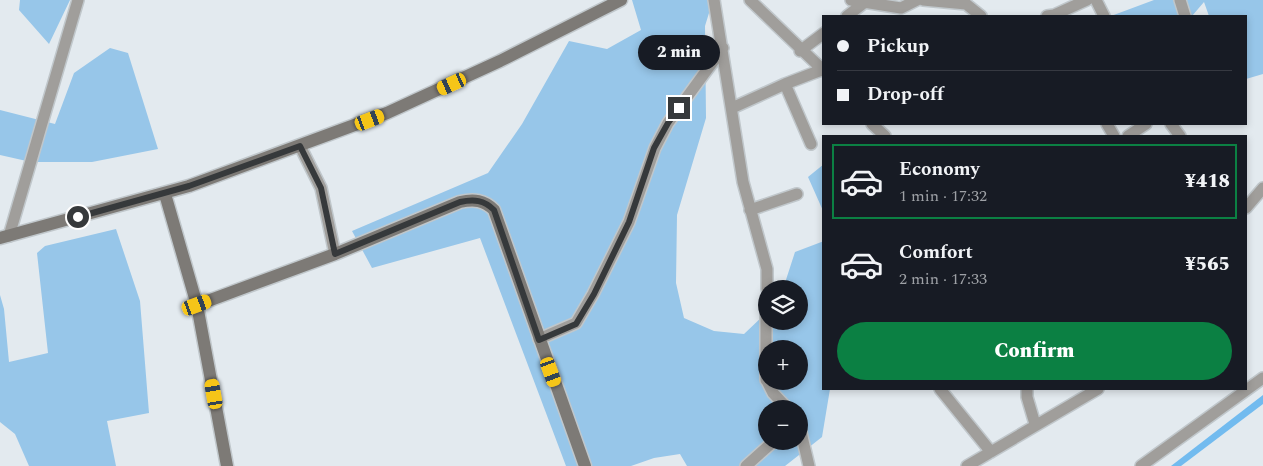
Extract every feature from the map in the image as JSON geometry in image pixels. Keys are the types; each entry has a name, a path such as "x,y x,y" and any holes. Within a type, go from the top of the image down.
{"street":[{"path":"4,237 78,0"},
{"path":"4,237 165,194 387,114 500,61 621,0"},
{"path":"714,0 743,182 766,269 767,280"},
{"path":"750,0 800,51 822,69"},
{"path":"851,0 898,12 917,0"},
{"path":"923,0 966,4 980,15"},
{"path":"1054,15 1087,0"},
{"path":"1096,0 1104,15"},
{"path":"1180,0 1186,15"},
{"path":"847,15 864,3"},
{"path":"800,51 822,34"},
{"path":"539,340 576,324 594,294 629,222 654,148 668,123 723,48"},
{"path":"732,108 785,84 822,70"},
{"path":"785,84 811,144"},
{"path":"873,125 884,135"},
{"path":"1130,135 1144,125"},
{"path":"300,146 321,188 335,254"},
{"path":"1247,207 1263,188"},
{"path":"165,194 197,305 227,466"},
{"path":"750,210 797,194"},
{"path":"197,305 335,254 460,202 472,199 487,203 494,210 539,340 586,466"},
{"path":"1247,390 1263,378"},
{"path":"772,390 780,400"},
{"path":"941,390 991,452"},
{"path":"1027,390 1027,397 1035,424"},
{"path":"967,466 1035,424 1096,390"},
{"path":"1142,466 1246,390"},
{"path":"746,466 764,450"},
{"path":"805,450 809,466"}],"shaded area":[{"path":"20,0 70,0 49,44 19,10"},
{"path":"632,0 713,0 705,26 706,118 677,215 676,283 684,318 714,331 744,334 758,321 758,330 808,330 808,280 786,280 795,252 822,242 822,390 830,390 822,437 808,448 808,400 758,400 758,450 805,450 785,466 687,466 680,454 654,458 631,466 566,466 480,238 372,268 352,231 488,173 522,124 569,41 607,49 641,30"},
{"path":"1154,0 1263,0 1263,74 1247,79 1247,15 1209,15 1204,2 1193,15 1114,15"},
{"path":"110,48 128,53 158,149 92,162 31,162 0,155 0,110 55,124 74,73"},
{"path":"822,166 822,208 808,177"},
{"path":"116,229 140,301 149,413 107,421 116,466 29,466 15,434 0,422 0,295 4,309 9,362 48,353 37,253 45,246"},
{"path":"1263,395 1263,404 1181,466 1171,466"}],"route":[{"path":"78,217 165,194 300,146 321,188 335,254 460,202 472,199 487,203 494,210 539,340 576,324 594,294 629,222 654,148 679,108"}]}
